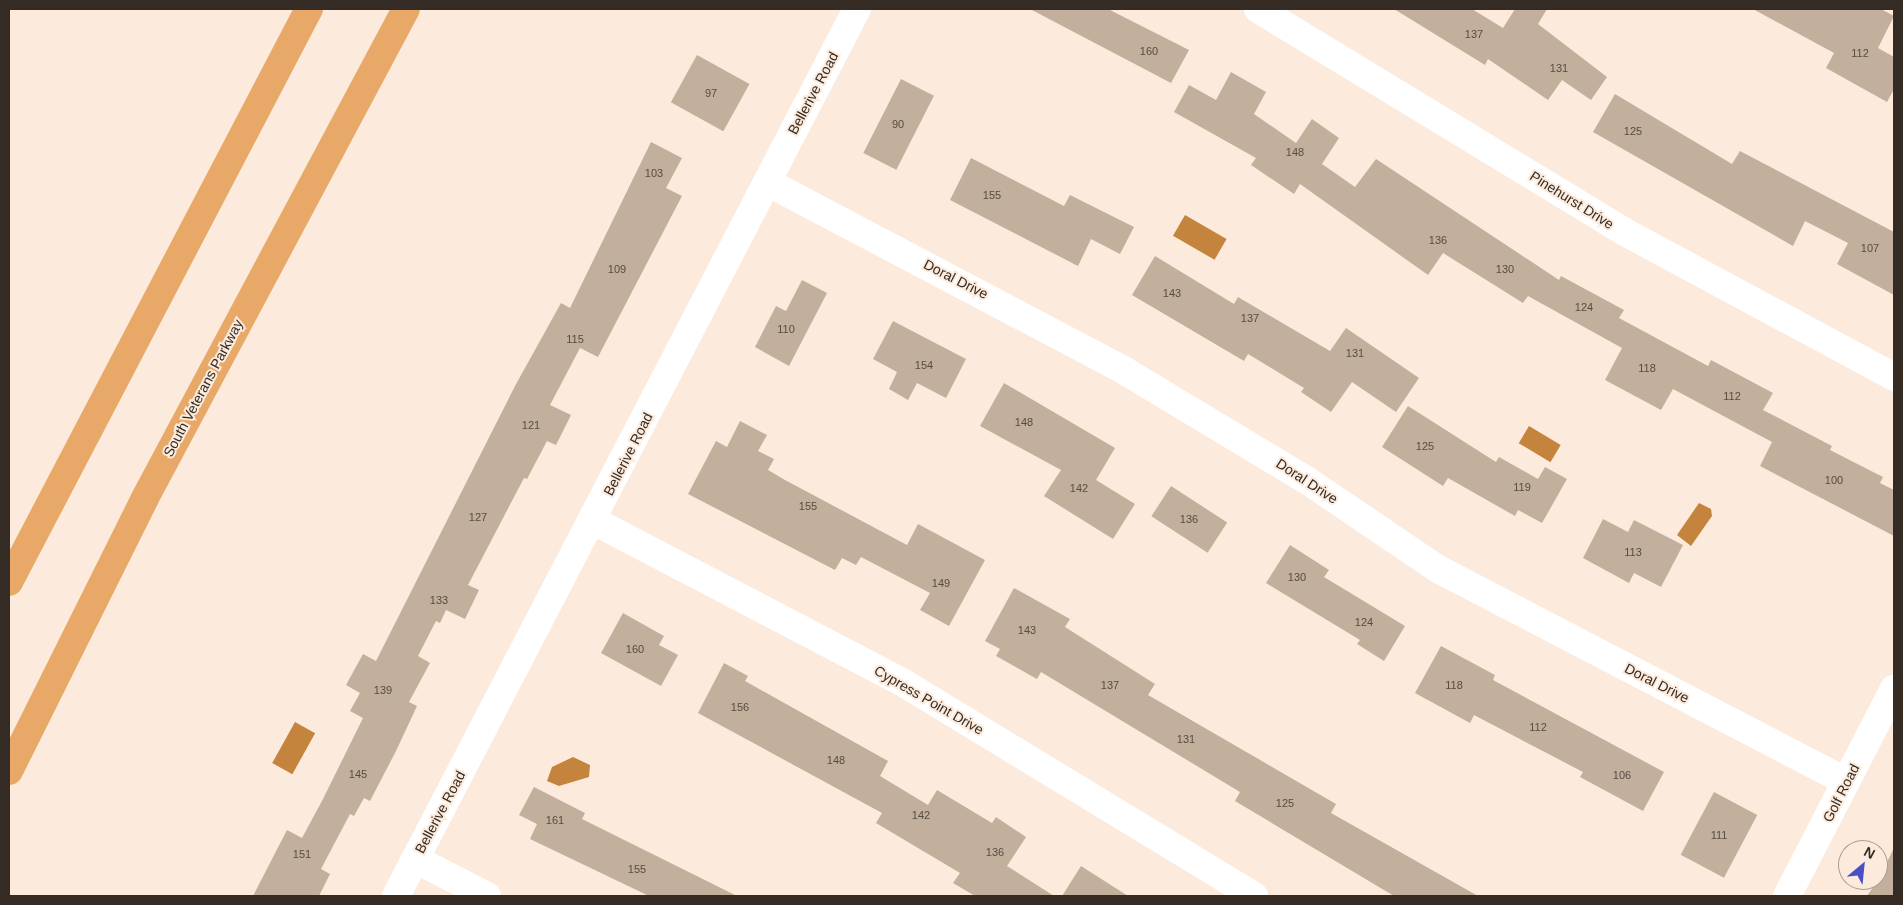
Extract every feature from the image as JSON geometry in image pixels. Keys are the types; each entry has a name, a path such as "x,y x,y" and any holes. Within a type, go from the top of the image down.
{"highway":[{"path":"9,582 309,9"},
{"name":"South Veterans Parkway","path":"9,771 145,498 406,9"}],"street":[{"name":"Bellerive Road","path":"396,896 594,521 857,9"},
{"name":"Pinehurst Drive","path":"1258,9 1622,231 1894,377"},
{"name":"Doral Drive","path":"767,182 1125,371 1305,479 1438,570 1846,781"},
{"name":"Cypress Point Drive","path":"594,521 902,682 1254,896"},
{"name":"Golf Road","path":"1788,896 1894,689"},
{"path":"415,858 487,896"}],"shaded area":[{"path":"1185,215 1227,239 1215,260 1173,236"},
{"path":"1529,426 1561,445 1550,462 1519,443"},
{"path":"1699,503 1711,509 1712,516 1691,546 1677,535"},
{"path":"295,722 315,733 292,774 272,763"},
{"path":"573,757 590,765 589,777 559,786 547,781 552,767"}],"building":[{"path":"1030,9 1108,9 1189,50 1171,83"},
{"path":"1394,9 1472,9 1503,28 1515,9 1547,9 1538,24 1607,77 1591,100 1562,80 1548,100 1488,59 1485,65"},
{"path":"1753,9 1881,9 1894,16 1878,48 1894,57 1894,89 1887,102 1826,68 1834,53"},
{"path":"697,55 749,84 723,131 671,102"},
{"path":"1231,72 1266,92 1254,114 1296,143 1312,119 1339,138 1322,164 1355,187 1376,159 1559,280 1561,276 1624,310 1619,318 1708,366 1711,360 1773,393 1763,410 1832,446 1830,450 1883,477 1880,483 1894,490 1894,536 1760,466 1772,442 1673,389 1661,410 1605,380 1622,348 1528,296 1523,303 1443,253 1428,275 1300,184 1294,194 1251,165 1256,158 1174,112 1189,85 1216,100"},
{"path":"901,79 934,96 896,170 863,153"},
{"path":"1615,94 1732,164 1740,151 1894,232 1894,295 1837,264 1848,243 1805,221 1793,246 1593,132"},
{"path":"651,142 682,158 666,188 682,196 598,357 580,348 550,405 571,415 556,445 547,441 527,479 524,478 468,585 479,590 465,619 446,610 440,623 436,621 418,656 430,663 409,702 417,706 370,801 364,798 354,816 350,814 321,869 330,874 319,896 253,896 287,830 302,838 323,799 363,718 350,711 360,693 346,685 363,654 376,661 515,386 561,303 570,308"},
{"path":"971,158 1064,206 1070,195 1134,227 1120,254 1091,239 1078,266 950,200"},
{"path":"1155,256 1234,304 1238,297 1330,351 1346,328 1419,378 1396,412 1352,382 1331,412 1301,392 1304,388 1248,354 1244,361 1132,295"},
{"path":"802,280 827,293 789,366 755,347 776,306 786,311"},
{"path":"893,321 966,359 946,398 917,383 908,400 889,389 897,372 873,359"},
{"path":"1004,383 1115,448 1096,480 1135,504 1113,539 1044,496 1061,470 980,426"},
{"path":"1408,406 1496,462 1499,457 1538,479 1545,467 1567,479 1542,523 1518,510 1515,516 1448,478 1443,486 1382,447"},
{"path":"740,421 767,435 758,451 774,459 768,470 785,480 907,545 918,524 985,560 949,626 920,610 930,593 861,557 856,565 842,558 835,570 688,494 716,441 727,447"},
{"path":"1171,486 1227,522 1208,553 1151,516"},
{"path":"1603,519 1628,532 1634,520 1683,545 1661,587 1634,573 1629,583 1583,558"},
{"path":"1290,545 1329,570 1324,577 1405,626 1384,661 1357,644 1360,640 1266,583"},
{"path":"1014,588 1070,619 1065,627 1155,684 1148,695 1336,804 1331,813 1478,896 1394,896 1235,801 1240,792 1041,672 1037,679 996,656 1000,649 985,641"},
{"path":"623,613 664,636 659,645 678,655 661,686 601,653"},
{"path":"1441,646 1495,675 1493,680 1664,772 1643,811 1580,777 1583,772 1474,715 1470,723 1415,693"},
{"path":"724,663 748,676 745,681 888,761 880,776 928,805 937,790 992,823 996,817 1026,837 1007,866 1054,896 975,896 953,883 960,873 876,823 882,813 698,713"},
{"path":"534,787 585,813 582,819 737,896 649,896 530,839 537,824 519,815"},
{"path":"1714,792 1757,815 1724,878 1681,855"},
{"path":"1894,848 1894,896 1867,896 1871,890 1888,890 1888,860"},
{"path":"1081,866 1128,896 1062,896"}]}
